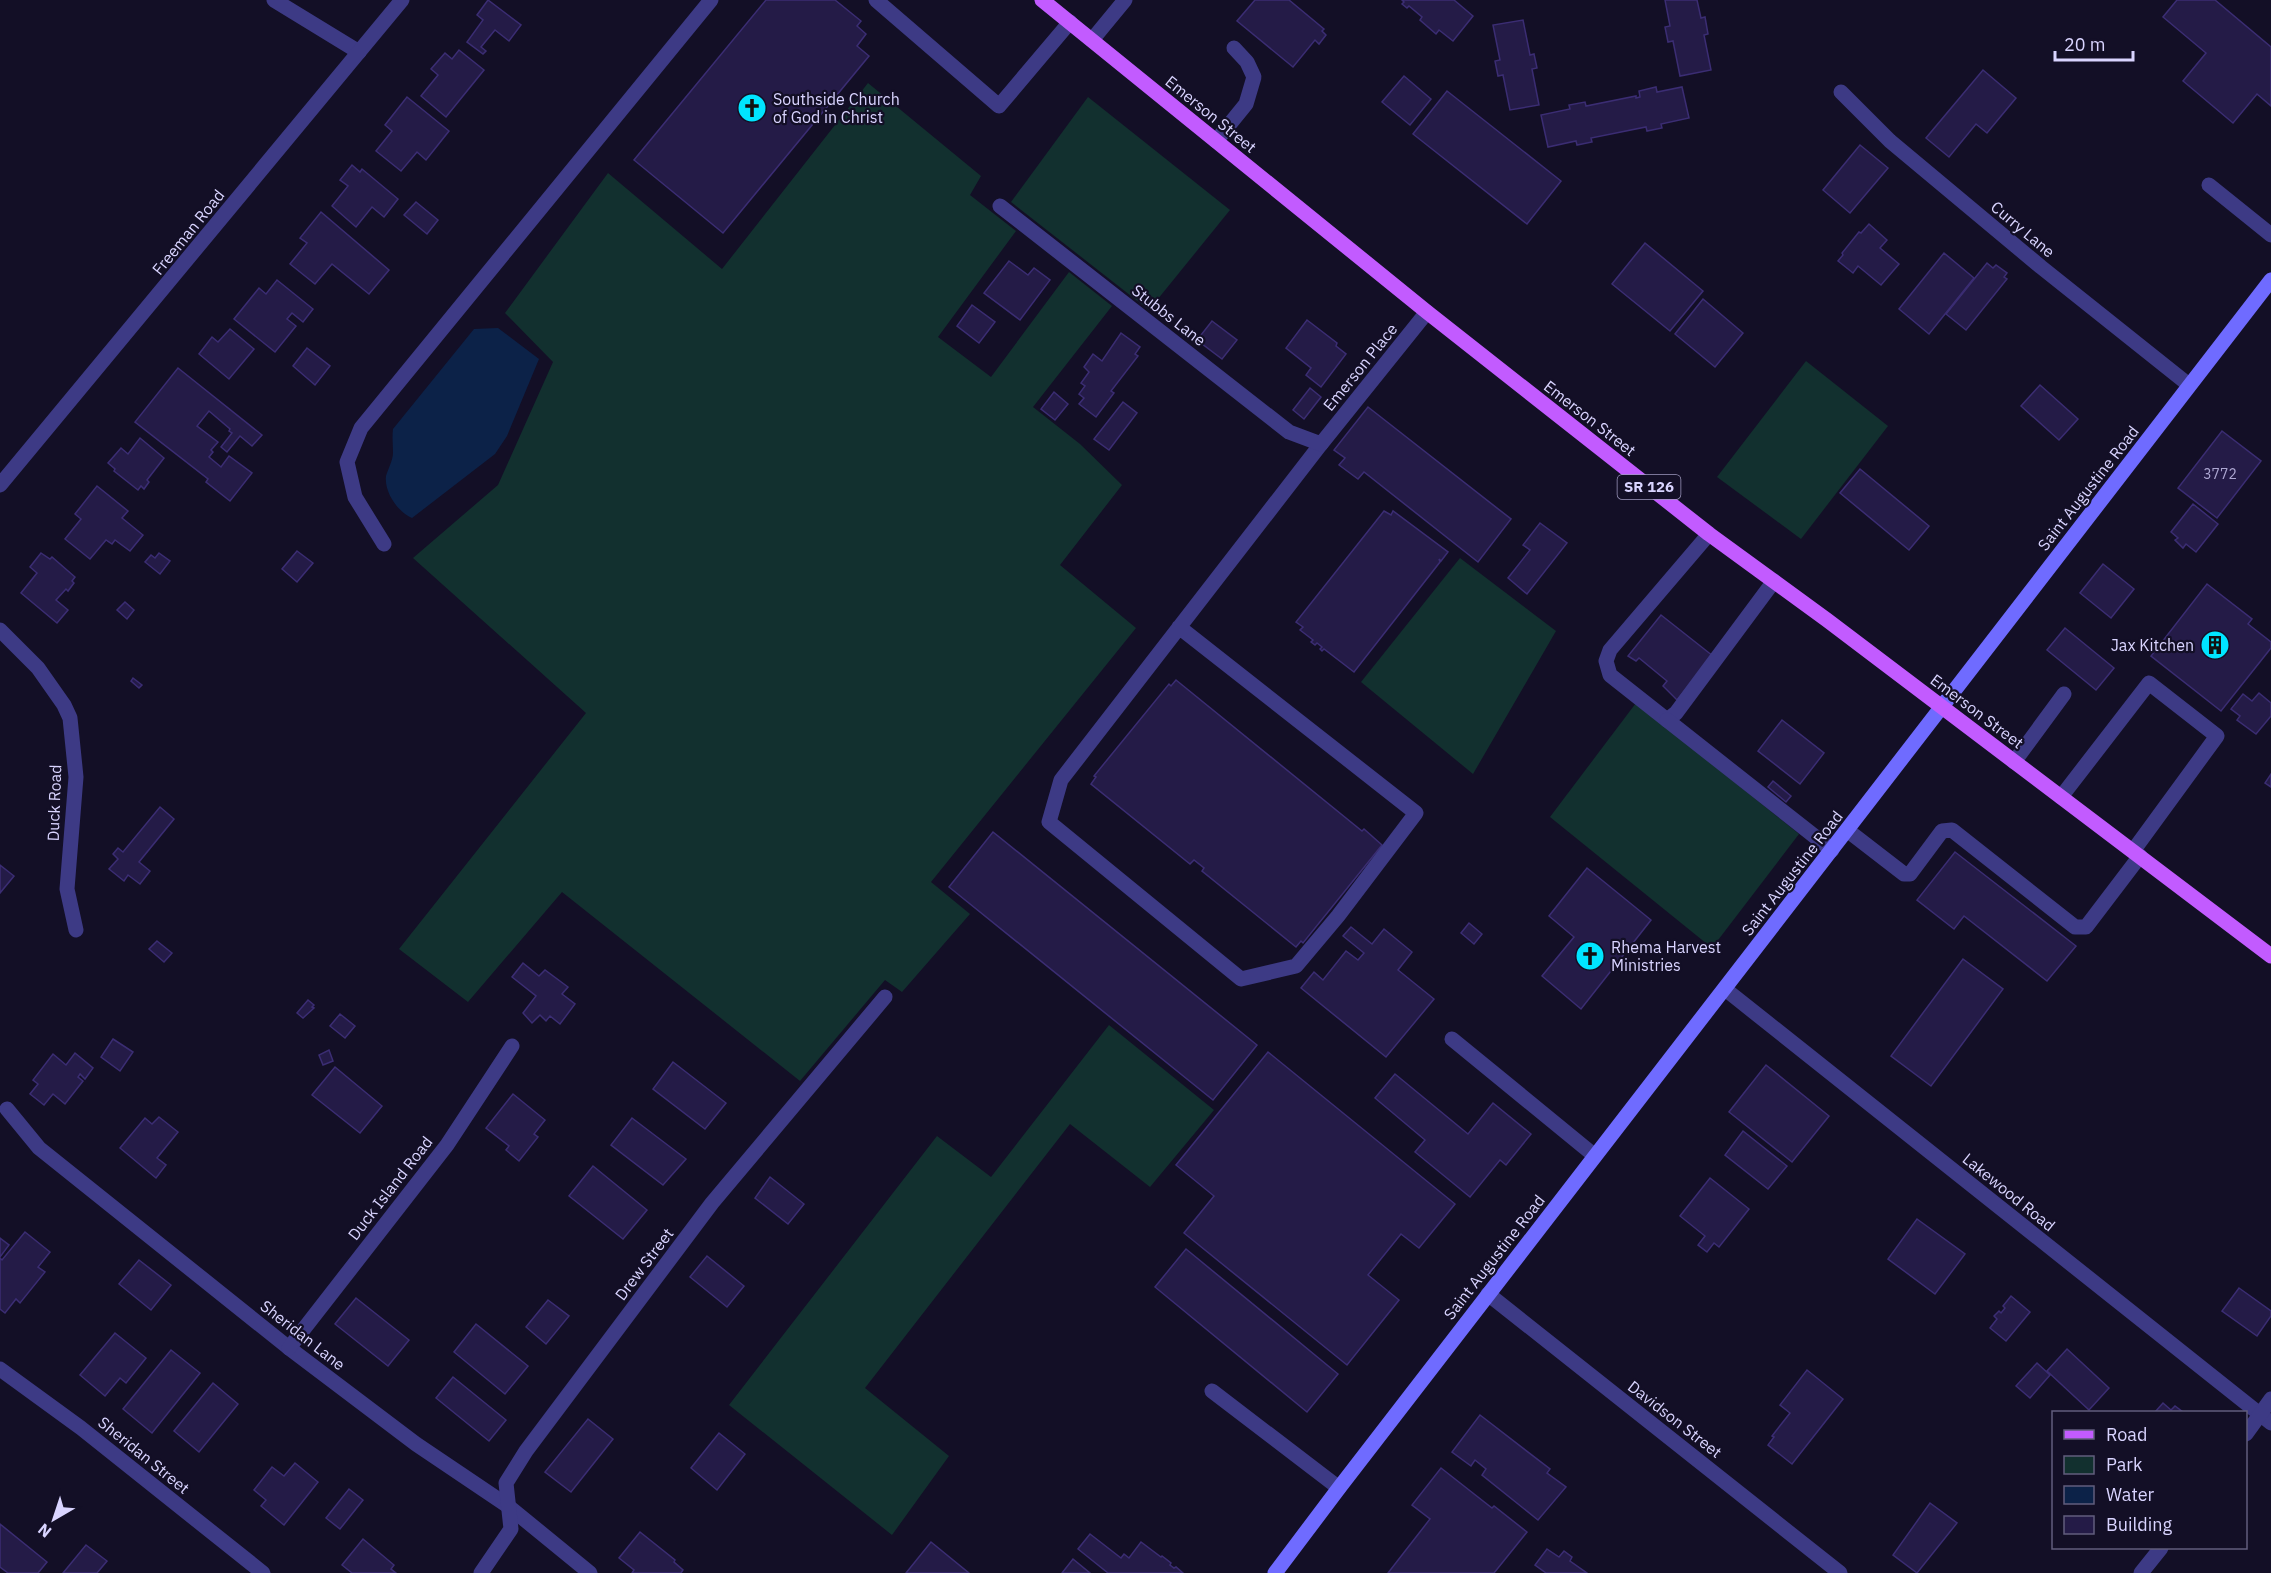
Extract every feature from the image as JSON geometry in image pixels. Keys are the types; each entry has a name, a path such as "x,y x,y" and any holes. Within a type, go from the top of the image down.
{"main road":[{"name":"Emerson Street","path":"1042,0 1427,312 1709,534 2271,956"},
{"name":"Saint Augustine Road","path":"1275,1573 2271,280"}],"street":[{"path":"274,0 359,52"},
{"name":"Freeman Road","path":"0,485 402,0"},
{"path":"384,544 355,497 347,462 361,428 711,0"},
{"path":"876,0 999,106 1070,22"},
{"path":"1092,40 1125,0"},
{"path":"1216,141 1246,104 1254,77 1247,62 1234,48"},
{"name":"Curry Lane","path":"1842,92 1890,141 2040,267 2189,385"},
{"path":"2209,185 2271,236"},
{"name":"Stubbs Lane","path":"1000,206 1289,432 1321,444"},
{"name":"Emerson Place","path":"1179,627 1416,813 1338,916 1296,966 1241,979 1049,822 1061,780 1179,627 1321,444 1427,312"},
{"path":"1709,534 1610,650 1606,661 1610,675 1832,850"},
{"path":"1667,720 1676,713 1774,581"},
{"name":"Duck Road","path":"0,630 38,668 70,718 76,777 67,889 75,930"},
{"path":"1847,830 1904,874 1911,873 1942,831 1952,830 2075,927 2086,927 2217,736 2149,683 2061,797"},
{"path":"2014,762 2064,693"},
{"name":"Lakewood Road","path":"1725,989 2265,1419"},
{"name":"Drew Street","path":"481,1573 511,1529 506,1483 526,1451 712,1203 885,997"},
{"path":"1452,1039 1596,1156"},
{"name":"Duck Island Road","path":"289,1348 447,1145 512,1046"},
{"name":"Sheridan Lane","path":"7,1109 39,1148 289,1348 416,1444 508,1506 590,1573"},
{"name":"Davidson Street","path":"1488,1294 1840,1573"},
{"name":"Sheridan Street","path":"0,1369 81,1428 263,1573"},
{"path":"1212,1390 1339,1488"},
{"path":"2247,1433 2265,1419 2271,1399"},
{"path":"2141,1573 2159,1549"}],"green space":[{"path":"868,83 981,176 970,195 1016,231 938,337 991,377 1069,272 1112,306 1033,407 1080,444 1122,485 1060,565 1136,628 931,882 970,914 902,992 885,980 800,1081 562,892 468,1002 399,949 586,713 413,558 498,485 553,362 505,313 608,173 722,269"},
{"path":"1088,97 1230,210 1149,310 1011,202"},
{"path":"1806,361 1888,426 1801,539 1717,477"},
{"path":"1460,558 1556,631 1473,774 1361,682"},
{"path":"1636,703 1799,834 1712,948 1550,817"},
{"path":"1109,1025 1214,1110 1150,1187 1070,1124 865,1388 949,1456 892,1535 729,1405 937,1136 991,1177"}],"water":[{"path":"498,328 539,359 507,436 495,454 412,518 397,506 387,488 386,476 393,456 393,429 474,329"}],"building":[{"path":"488,0 521,25 509,41 495,30 481,47 486,51 483,54 467,42 483,20 477,15"},
{"name":"Southside Church of God in Christ","path":"766,0 835,0 861,21 857,26 866,34 857,46 869,56 723,233 634,160"},
{"path":"1255,0 1289,0 1324,29 1322,31 1326,35 1319,44 1315,40 1293,67 1237,21"},
{"path":"1402,0 1454,0 1473,16 1453,41 1439,30 1436,34 1420,20 1422,17 1409,6 1407,8 1402,4 1404,2"},
{"path":"1665,0 1697,0 1701,18 1705,17 1708,34 1704,35 1711,70 1680,76 1673,41 1668,42 1665,27 1670,26"},
{"path":"2177,0 2215,0 2271,47 2271,106 2257,94 2233,123 2183,81 2206,53 2163,17"},
{"path":"1523,20 1530,55 1534,54 1537,68 1532,69 1539,105 1510,110 1503,75 1498,76 1495,61 1500,60 1493,25"},
{"path":"459,50 484,70 446,117 421,96 438,75 431,69 445,53 452,59"},
{"path":"1983,70 2016,98 1987,133 1976,124 1949,157 1926,138"},
{"path":"1404,76 1431,99 1410,125 1382,102"},
{"path":"1656,87 1657,92 1682,87 1689,118 1661,124 1662,128 1647,131 1646,127 1591,138 1592,142 1577,145 1576,141 1548,147 1541,115 1570,109 1569,105 1585,102 1586,106 1636,96 1636,98 1640,97 1639,91"},
{"path":"1447,91 1561,181 1527,224 1413,134"},
{"path":"407,97 449,131 426,160 417,152 401,171 376,151 392,131 385,125"},
{"path":"1860,145 1888,168 1850,213 1823,190"},
{"path":"352,165 360,172 362,169 398,199 384,217 372,207 356,227 332,206 348,186 340,180"},
{"path":"416,202 438,220 427,234 404,215"},
{"path":"321,212 389,270 369,294 332,264 315,284 290,264 307,243 300,238"},
{"path":"1869,224 1887,240 1880,248 1899,264 1881,285 1858,266 1853,273 1838,261 1859,232 1861,233"},
{"path":"1645,243 1703,291 1670,331 1612,284"},
{"path":"1944,253 1974,278 1929,334 1899,309"},
{"path":"1009,261 1028,275 1034,268 1050,280 1020,320 984,293"},
{"path":"1987,263 1993,268 1996,265 2007,273 2004,277 2007,279 1966,330 1946,314"},
{"path":"277,280 313,309 303,322 292,313 287,319 296,326 275,352 234,319 259,288 266,294"},
{"path":"1703,299 1743,333 1715,367 1675,334"},
{"path":"972,305 995,322 979,343 957,326"},
{"path":"1307,320 1337,343 1336,346 1346,354 1321,387 1306,375 1311,368 1286,348"},
{"path":"1212,321 1237,340 1222,359 1197,340"},
{"path":"230,329 254,349 229,379 199,354 212,337 218,342"},
{"path":"1121,333 1140,347 1135,354 1138,356 1111,391 1114,393 1096,417 1079,404 1084,398 1079,394 1085,386 1081,383 1089,372 1084,367 1093,354 1102,361"},
{"path":"307,348 330,366 315,385 293,366"},
{"path":"178,368 262,435 252,446 240,436 227,452 221,447 232,433 230,429 209,411 197,426 218,442 211,450 213,452 209,457 221,467 229,456 252,473 230,501 206,482 208,479 135,422"},
{"path":"2040,385 2078,419 2059,440 2021,406"},
{"path":"1310,388 1321,397 1304,419 1293,410"},
{"path":"1054,392 1068,404 1055,420 1041,409"},
{"path":"1123,402 1137,413 1109,450 1094,439"},
{"path":"1368,407 1511,519 1478,562 1364,472 1358,479 1339,465 1345,458 1334,450"},
{"path":"2222,431 2261,461 2217,518 2178,488"},
{"path":"140,438 164,458 147,480 149,482 144,489 141,486 138,490 114,471 115,469 108,463 121,448 128,454"},
{"path":"1860,469 1929,526 1909,550 1840,493"},
{"path":"97,486 128,511 122,518 143,535 130,551 115,540 112,544 106,540 90,559 65,539 81,519 75,514"},
{"path":"2193,504 2218,524 2196,552 2186,544 2183,548 2175,540 2178,538 2171,532"},
{"path":"1384,511 1391,515 1393,511 1448,552 1441,561 1439,559 1440,562 1354,672 1324,649 1322,651 1320,649 1322,647 1317,643 1315,645 1311,642 1313,640 1300,630 1303,627 1296,622"},
{"path":"1540,523 1567,543 1527,594 1508,578 1530,550 1523,545"},
{"path":"297,551 313,563 297,582 282,569"},
{"path":"41,553 50,559 52,557 75,577 68,591 66,589 56,600 68,610 57,623 21,593 37,573 30,567"},
{"path":"159,553 170,561 160,574 145,562 151,555 155,558"},
{"path":"2103,564 2134,589 2111,618 2080,593"},
{"name":"Jax Kitchen","path":"2207,584 2252,619 2248,624 2271,642 2271,648 2221,711 2151,656"},
{"path":"125,602 134,610 127,619 117,610"},
{"path":"1661,615 1713,656 1677,700 1663,686 1667,681 1639,658 1636,661 1628,656"},
{"path":"2065,628 2114,668 2096,690 2047,650"},
{"path":"133,678 142,685 139,688 131,681"},
{"path":"1176,680 1382,845 1303,943 1301,941 1296,947 1202,871 1204,868 1194,860 1190,864 1091,784 1096,777 1094,776 1169,684 1171,686"},
{"path":"2259,693 2271,703 2271,716 2256,734 2237,720 2240,716 2231,709 2243,694 2252,701"},
{"path":"1782,720 1824,753 1800,784 1758,751"},
{"path":"2271,774 2271,787 2265,783"},
{"path":"1773,781 1791,796 1786,802 1768,787"},
{"path":"160,807 174,819 139,862 150,871 140,884 128,875 124,881 109,869 118,859 113,854 118,848 123,852"},
{"path":"993,832 1257,1045 1213,1100 949,887"},
{"path":"1955,852 2076,946 2047,981 1964,916 1954,929 1917,900"},
{"path":"0,865 14,876 0,893"},
{"name":"Rhema Harvest Ministries","path":"1587,868 1651,920 1581,1009 1542,976 1574,937 1549,916"},
{"path":"1469,923 1482,934 1474,944 1461,933"},
{"path":"1351,927 1372,944 1384,929 1412,952 1398,970 1434,999 1386,1057 1301,988 1314,972 1323,980 1346,951 1358,960 1364,953 1343,936"},
{"path":"157,941 172,953 164,962 149,949"},
{"path":"1963,959 2003,989 1931,1086 1891,1056"},
{"path":"523,963 539,976 545,970 568,987 562,994 575,1004 560,1024 550,1016 546,1021 540,1015 532,1023 523,1013 536,996 512,977"},
{"path":"308,1000 314,1008 303,1018 297,1013"},
{"path":"340,1014 355,1026 345,1038 330,1026"},
{"path":"113,1039 133,1052 120,1071 101,1057"},
{"path":"329,1050 333,1061 323,1065 319,1055"},
{"path":"1268,1052 1455,1204 1419,1248 1401,1234 1368,1275 1399,1300 1347,1365 1184,1233 1214,1196 1176,1165"},
{"path":"75,1053 93,1068 85,1079 80,1074 78,1077 83,1081 65,1104 53,1094 44,1105 30,1094 38,1084 33,1080 53,1054 66,1065"},
{"path":"673,1062 726,1103 705,1129 653,1089"},
{"path":"1766,1065 1829,1116 1792,1162 1729,1112"},
{"path":"335,1067 382,1106 360,1133 312,1095"},
{"path":"1395,1074 1468,1134 1493,1103 1531,1134 1506,1165 1500,1160 1470,1197 1415,1152 1425,1140 1375,1098"},
{"path":"513,1094 545,1120 534,1134 538,1137 519,1161 506,1150 509,1146 486,1128"},
{"path":"159,1117 178,1132 157,1158 166,1165 156,1178 120,1148 145,1118 152,1124"},
{"path":"632,1118 686,1159 663,1185 611,1145"},
{"path":"1743,1131 1787,1166 1768,1189 1725,1155"},
{"path":"593,1166 647,1210 623,1239 569,1196"},
{"path":"770,1177 804,1204 788,1224 755,1198"},
{"path":"1710,1178 1749,1209 1719,1247 1714,1243 1707,1252 1698,1245 1705,1236 1680,1216"},
{"path":"1917,1219 1965,1254 1935,1294 1888,1259"},
{"path":"25,1232 50,1252 38,1267 45,1272 20,1303 16,1299 5,1313 0,1309 0,1258 2,1260"},
{"path":"0,1238 9,1245 0,1257"},
{"path":"1186,1249 1338,1374 1307,1412 1155,1287"},
{"path":"707,1256 744,1286 727,1307 690,1277"},
{"path":"139,1260 171,1285 151,1310 119,1284"},
{"path":"2239,1288 2271,1311 2271,1316 2257,1336 2222,1311"},
{"path":"2011,1296 2030,1312 2006,1341 1990,1328 1997,1319 1994,1316 1999,1311 2001,1313 2005,1308 2003,1306"},
{"path":"356,1298 409,1340 388,1366 335,1324"},
{"path":"548,1300 569,1316 546,1344 526,1327"},
{"path":"476,1324 528,1366 505,1394 454,1352"},
{"path":"115,1333 146,1358 126,1383 120,1378 105,1396 80,1375"},
{"path":"2067,1349 2109,1388 2089,1410 2047,1371"},
{"path":"171,1350 200,1373 152,1433 123,1409"},
{"path":"2037,1363 2050,1375 2030,1398 2016,1386"},
{"path":"1807,1370 1843,1399 1792,1464 1768,1445 1774,1437 1772,1436 1790,1413 1780,1405"},
{"path":"453,1377 506,1420 489,1441 436,1398"},
{"path":"213,1383 238,1404 199,1452 174,1431"},
{"path":"2163,1403 2171,1410 2175,1406 2182,1411 2156,1411"},
{"path":"1480,1415 1550,1469 1547,1473 1566,1487 1538,1520 1482,1475 1486,1469 1475,1460 1471,1466 1452,1452"},
{"path":"588,1419 613,1439 571,1492 545,1472"},
{"path":"719,1433 745,1454 717,1490 691,1468"},
{"path":"295,1463 318,1482 284,1525 261,1506 266,1500 254,1490 272,1467 284,1476"},
{"path":"1441,1468 1527,1532 1494,1573 1388,1573 1430,1519 1412,1505"},
{"path":"349,1489 363,1500 340,1529 326,1518"},
{"path":"1930,1503 1957,1523 1917,1573 1893,1555"},
{"path":"0,1524 47,1562 38,1573 8,1573 0,1567"},
{"path":"640,1532 675,1560 674,1562 683,1570 681,1573 632,1573 634,1570 619,1558"},
{"path":"1090,1534 1121,1558 1124,1554 1129,1558 1141,1542 1183,1573 1108,1573 1078,1549"},
{"path":"363,1539 394,1565 391,1569 396,1573 352,1573 342,1565"},
{"path":"931,1542 969,1573 906,1573"},
{"path":"86,1545 107,1561 97,1573 63,1573"},
{"path":"1547,1549 1559,1557 1564,1551 1572,1557 1570,1561 1587,1573 1546,1573 1535,1565"},
{"path":"1073,1559 1090,1573 1062,1573"}],"place":[{"name":"Southside Church of God in Christ","path":"752,108"},
{"name":"Jax Kitchen","path":"2215,645"},
{"name":"Rhema Harvest Ministries","path":"1590,956"}]}
